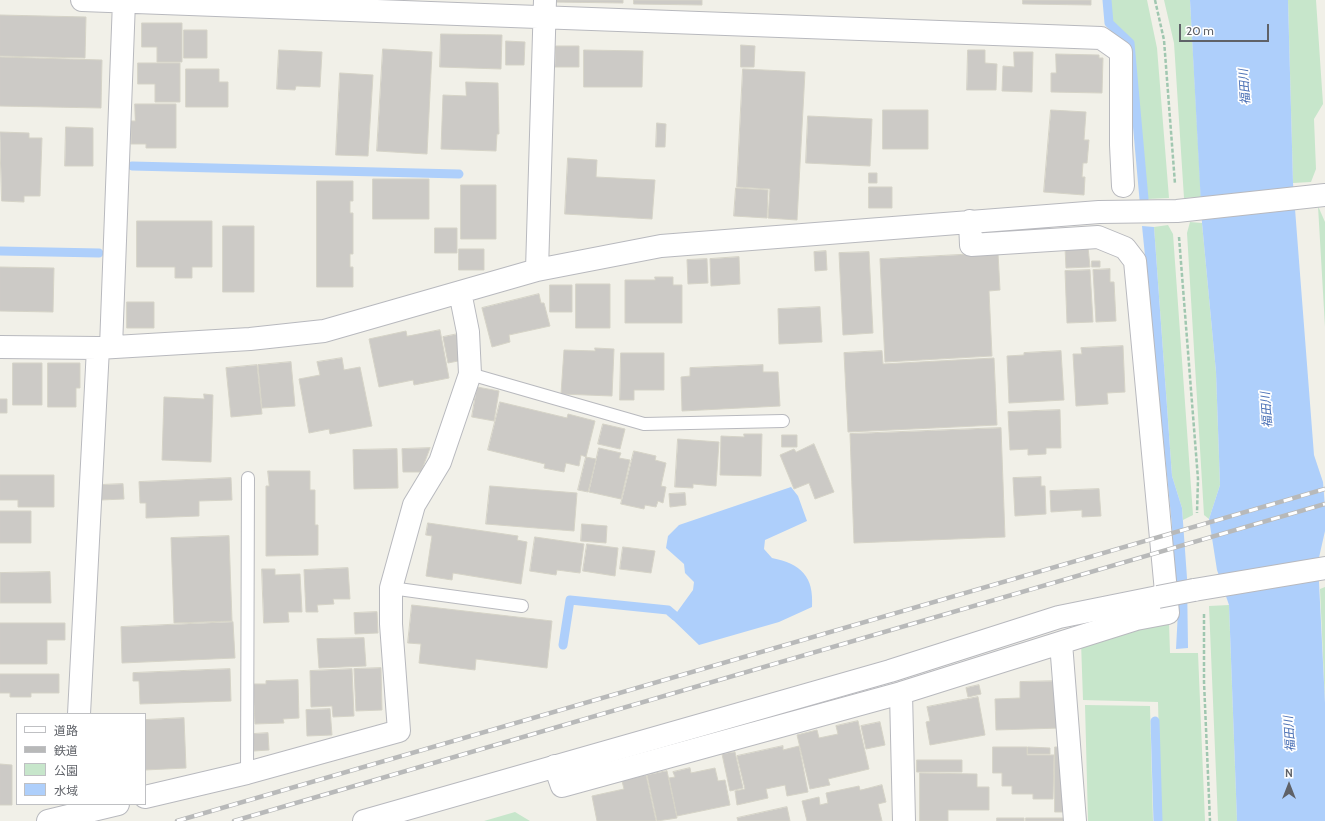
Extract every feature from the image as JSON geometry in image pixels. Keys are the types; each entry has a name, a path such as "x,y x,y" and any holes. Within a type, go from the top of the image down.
{"street":[{"path":"82,0 544,9 1101,38 1121,52 1121,145 1123,186"},
{"path":"79,713 104,347 124,1"},
{"path":"537,270 544,9"},
{"path":"0,347 104,347 250,339 324,332 537,270 662,246 1099,212 1183,211 1319,195"},
{"path":"555,766 562,786 901,693 1136,619 1168,613 1135,261 1125,248 1098,237 971,245 970,221"},
{"path":"146,797 247,773 400,731 391,624 391,588 414,505 440,462 470,374 468,332 460,292"},
{"path":"364,821 890,671 1058,617 1199,589 1325,568"},
{"path":"1061,643 1075,821"},
{"path":"901,693 904,821"},
{"path":"48,821 73,809 109,805"}],"lane":[{"path":"470,374 644,424 783,421"},
{"path":"247,773 248,478"},
{"path":"391,588 522,606"}],"path":[{"path":"1155,0 1164,40 1183,211 1198,478 1197,513"},
{"path":"1199,589 1210,821"}],"green space":[{"path":"1110,0 1147,0 1157,48 1169,198 1147,199 1132,42 1111,21"},
{"path":"1164,0 1190,0 1201,197 1184,198 1174,43"},
{"path":"1288,0 1316,0 1323,104 1314,119 1316,169 1311,182 1293,183"},
{"path":"1318,206 1325,222 1325,327"},
{"path":"1190,222 1202,223 1216,372 1220,485 1209,519 1204,515 1187,233"},
{"path":"1168,225 1173,234 1193,515 1183,520 1182,508 1172,476 1154,227"},
{"path":"1325,587 1325,703 1320,589"},
{"path":"1229,605 1237,821 1218,821 1209,606"},
{"path":"1169,623 1170,653 1198,653 1205,821 1161,821 1158,702 1083,700 1081,642"},
{"path":"1085,705 1150,706 1153,821 1088,821"},
{"path":"515,812 530,821 484,821"}],"water":[{"name":"福田川","path":"1190,0 1288,0 1293,183 1314,455 1323,482 1325,507 1325,531 1318,562 1325,703 1325,821 1237,821 1229,605 1217,570 1209,519 1220,485 1216,372 1202,223"},
{"path":"1142,226 1154,227 1172,476 1182,508 1187,578 1188,648 1176,649 1178,611 1173,574 1172,526"},
{"path":"791,487 798,496 807,521 765,540 764,549 772,558 791,564 804,573 811,587 812,607 779,622 699,645 672,619 693,590 694,582 685,573 684,564 666,548 668,536 679,525"}],"building":[{"path":"553,0 623,0 623,3 553,2"},
{"path":"634,0 702,0 702,5 634,4"},
{"path":"1023,0 1091,0 1091,5 1023,4"},
{"path":"0,15 86,17 85,58 0,56"},
{"path":"142,23 182,23 182,62 157,62 157,47 142,47"},
{"path":"184,30 207,30 207,58 184,58"},
{"path":"441,34 502,35 501,69 440,67"},
{"path":"506,41 525,42 524,65 506,65"},
{"path":"741,45 755,46 754,67 741,67"},
{"path":"556,46 579,46 579,67 555,67"},
{"path":"383,49 432,52 427,154 377,151"},
{"path":"279,50 322,52 320,87 296,86 295,90 277,89"},
{"path":"584,50 643,51 642,87 584,87"},
{"path":"968,50 985,50 985,63 997,64 996,90 967,90"},
{"path":"1014,52 1033,52 1032,92 1002,91 1003,66 1014,67"},
{"path":"1056,54 1099,55 1099,58 1103,58 1102,93 1051,92 1051,73 1056,73"},
{"path":"0,57 102,60 101,108 0,106"},
{"path":"138,63 180,63 180,102 155,102 155,84 138,84"},
{"path":"186,69 219,69 219,82 228,82 228,107 186,107"},
{"path":"743,69 805,72 797,220 768,218 770,189 737,187"},
{"path":"340,73 373,75 368,156 336,155"},
{"path":"466,82 498,83 499,134 497,134 496,151 441,149 443,95 466,96"},
{"path":"135,104 176,104 176,148 146,148 146,144 131,144 131,121 135,121"},
{"path":"883,110 928,110 928,149 883,149"},
{"path":"1051,110 1086,112 1084,140 1089,140 1087,163 1083,163 1082,177 1085,177 1084,195 1044,192"},
{"path":"808,116 872,119 870,166 806,163"},
{"path":"657,123 666,124 665,147 656,147"},
{"path":"66,127 93,128 93,166 65,166"},
{"path":"0,132 29,133 29,138 42,138 40,196 24,196 24,202 2,201"},
{"path":"568,158 597,160 596,177 655,180 652,219 565,214"},
{"path":"869,173 877,173 877,183 869,183"},
{"path":"373,179 429,179 429,219 373,219"},
{"path":"317,181 353,181 353,201 350,201 350,213 353,213 353,254 350,254 350,267 353,267 353,287 317,287"},
{"path":"461,185 496,185 496,239 461,239"},
{"path":"869,187 892,187 892,208 869,208"},
{"path":"736,188 768,190 767,218 734,216"},
{"path":"137,221 212,221 212,267 192,267 192,278 175,278 175,267 137,267"},
{"path":"223,226 254,226 254,292 223,292"},
{"path":"435,228 457,228 457,253 435,253"},
{"path":"1088,247 1090,267 1066,268 1065,248"},
{"path":"459,249 484,249 484,270 459,270"},
{"path":"826,251 827,270 815,271 814,252"},
{"path":"869,252 873,333 843,335 839,253"},
{"path":"998,253 1000,290 989,291 992,356 885,362 880,259"},
{"path":"739,257 740,284 711,286 710,259"},
{"path":"707,259 708,283 688,284 687,260"},
{"path":"1092,261 1100,261 1100,267 1092,267"},
{"path":"0,267 54,268 53,312 0,311"},
{"path":"1110,269 1110,282 1114,282 1116,321 1096,322 1093,270"},
{"path":"1090,270 1093,322 1067,323 1065,271"},
{"path":"655,277 673,277 673,285 682,285 682,323 625,323 625,280 655,280"},
{"path":"576,284 610,284 610,328 576,328"},
{"path":"550,285 572,285 572,312 550,312"},
{"path":"539,294 541,303 544,303 550,326 509,335 510,342 492,347 482,308"},
{"path":"127,302 154,302 154,328 127,328"},
{"path":"820,307 822,342 779,344 778,309"},
{"path":"440,330 449,378 414,385 413,380 379,387 369,339 406,331 407,336"},
{"path":"458,334 463,360 448,363 443,337"},
{"path":"1123,346 1125,392 1107,393 1108,404 1076,406 1073,354 1082,354 1081,348"},
{"path":"595,348 614,349 612,396 561,394 564,350 595,351"},
{"path":"882,351 883,364 994,358 997,425 848,432 844,353"},
{"path":"1061,351 1064,400 1009,403 1007,356 1024,355 1024,353"},
{"path":"621,353 664,353 664,390 634,390 634,400 620,400"},
{"path":"342,358 344,370 360,367 372,426 330,434 329,429 309,433 299,379 320,375 317,362"},
{"path":"291,362 295,406 262,408 258,365"},
{"path":"13,363 42,363 42,405 13,405"},
{"path":"48,363 80,363 80,388 76,388 76,407 48,407"},
{"path":"257,365 262,414 231,417 226,368"},
{"path":"763,365 763,372 778,372 780,406 682,411 681,377 690,376 690,368"},
{"path":"477,387 499,391 494,421 472,417"},
{"path":"204,394 213,395 211,462 162,460 164,397 204,399"},
{"path":"0,399 7,399 7,413 0,413"},
{"path":"500,402 567,418 568,414 595,421 586,457 581,455 579,466 566,463 564,472 544,468 545,464 488,450"},
{"path":"1060,410 1061,448 1046,448 1046,454 1028,455 1028,449 1010,450 1008,412"},
{"path":"603,424 625,429 620,449 598,444"},
{"path":"1001,428 1005,537 854,543 850,434"},
{"path":"744,434 762,434 761,476 720,475 721,436 744,437"},
{"path":"782,435 797,435 797,447 782,447"},
{"path":"678,439 719,442 716,486 693,484 693,488 675,487"},
{"path":"814,444 834,492 815,499 809,483 794,489 780,455 794,449 796,452"},
{"path":"430,448 421,472 403,472 402,449"},
{"path":"599,448 621,453 619,458 630,460 621,499 589,492"},
{"path":"397,449 398,488 354,489 353,450"},
{"path":"634,451 656,456 655,460 666,463 661,486 666,487 663,503 658,501 656,507 645,505 644,509 621,504"},
{"path":"586,457 596,459 588,492 578,490"},
{"path":"268,471 310,471 310,490 315,490 315,525 318,525 318,555 266,556 266,486 269,486"},
{"path":"0,475 54,475 54,507 18,507 18,500 0,500"},
{"path":"1041,477 1041,486 1045,486 1046,514 1015,516 1013,478"},
{"path":"231,478 232,500 199,501 199,516 146,518 146,503 140,503 139,482"},
{"path":"123,484 124,499 101,500 100,485"},
{"path":"490,486 577,493 574,531 486,524"},
{"path":"1099,489 1101,516 1082,517 1082,510 1051,512 1050,491"},
{"path":"685,493 686,505 670,507 669,494"},
{"path":"0,511 31,511 31,543 0,543"},
{"path":"428,523 518,536 517,540 527,542 521,584 453,573 452,580 426,576 432,536 426,535"},
{"path":"582,524 607,526 606,543 581,541"},
{"path":"229,536 232,621 174,623 171,538"},
{"path":"535,537 584,544 580,573 557,570 556,575 530,571"},
{"path":"587,544 618,548 615,576 583,571"},
{"path":"623,547 655,551 651,573 620,569"},
{"path":"348,568 350,599 333,599 334,604 317,605 318,612 306,612 304,570"},
{"path":"262,569 275,569 275,575 300,574 302,612 288,612 289,622 264,623"},
{"path":"50,572 51,603 0,603 0,573"},
{"path":"412,605 552,621 547,668 476,659 475,670 419,663 421,644 408,643"},
{"path":"377,612 378,633 355,634 354,613"},
{"path":"233,622 235,658 122,663 121,627"},
{"path":"0,623 65,623 65,640 47,640 47,664 0,664"},
{"path":"364,638 366,666 319,668 317,639"},
{"path":"381,668 382,710 356,711 354,669"},
{"path":"230,669 231,701 140,704 139,681 133,681 133,673"},
{"path":"352,669 354,716 333,717 332,706 311,707 310,671"},
{"path":"0,674 59,674 59,693 31,693 31,697 10,697 10,693 0,693"},
{"path":"298,680 299,718 283,719 284,723 255,724 253,684 266,684 266,681"},
{"path":"1059,681 1060,728 996,730 995,699 1020,698 1020,682"},
{"path":"979,685 981,694 968,697 966,688"},
{"path":"978,697 985,735 930,745 926,722 930,721 927,707"},
{"path":"330,709 332,735 307,736 306,710"},
{"path":"184,718 186,768 146,770 146,720"},
{"path":"858,721 869,769 828,779 830,785 810,789 797,735 817,730 819,738 838,734 836,726"},
{"path":"880,722 885,745 866,749 861,726"},
{"path":"268,733 269,750 254,751 253,734"},
{"path":"783,746 783,750 799,746 808,792 787,796 785,785 766,789 768,798 737,805 735,791 745,789 737,756"},
{"path":"993,747 1027,747 1027,755 1054,755 1053,799 1033,799 1033,794 1012,794 1012,786 1002,786 1002,773 993,773"},
{"path":"1028,747 1050,748 1050,754 1028,754"},
{"path":"1055,747 1065,747 1065,812 1055,812"},
{"path":"735,752 743,788 730,791 722,754"},
{"path":"917,760 962,760 962,772 917,772"},
{"path":"0,764 12,765 12,805 0,805"},
{"path":"690,768 691,773 715,768 718,781 725,780 730,805 677,816 669,778 675,777 673,772"},
{"path":"667,771 677,818 657,821 647,775"},
{"path":"920,773 977,774 977,787 989,787 989,810 948,810 948,821 920,821"},
{"path":"646,775 656,821 597,821 592,796 624,789 622,781"},
{"path":"882,785 886,802 878,804 882,821 807,821 802,801 819,797 820,805 828,803 826,793 859,786 860,790"},
{"path":"787,807 790,821 738,821 737,818"},
{"path":"997,818 1024,818 1024,821 997,821"},
{"path":"1026,818 1065,818 1065,821 1026,821"}],"waterway":[{"path":"1107,0 1109,23 1130,43 1144,199"},
{"path":"132,166 459,174"},
{"path":"0,251 99,253"},
{"path":"563,645 570,600 668,610 675,616"},
{"path":"1155,721 1158,821"}],"railway":[{"path":"177,821 1325,489"},
{"path":"234,821 1325,504"}]}
